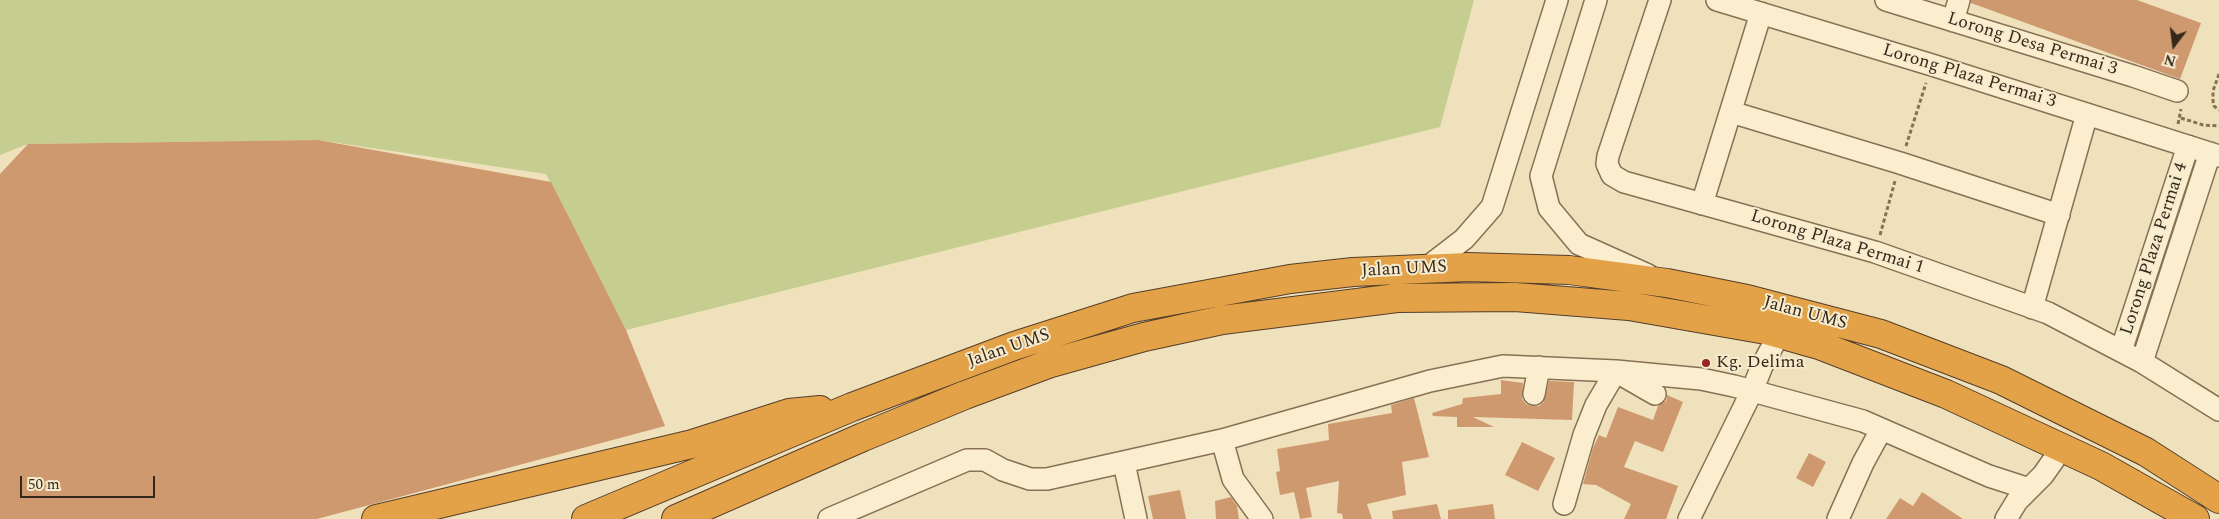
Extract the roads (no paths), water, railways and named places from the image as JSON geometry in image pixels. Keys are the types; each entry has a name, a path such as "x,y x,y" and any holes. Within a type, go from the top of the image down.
{"highway":[{"name":"Jalan UMS","path":"586,519 852,407 1014,346 1133,308 1290,278 1353,272 1468,267 1569,270 1666,283 1747,299 1881,334 2001,380 2146,452 2219,499"},
{"name":"Jalan UMS","path":"676,519 965,395 1051,363 1144,337 1222,320 1397,298 1515,297 1629,306 1779,334 1819,345 1946,394 2101,466 2195,519"},
{"path":"376,519 692,444 789,413 852,407"},
{"path":"727,519 792,468"}],"street":[{"path":"1425,269 1464,239 1492,207 1557,0"},
{"path":"1596,0 1541,176 1549,208 1579,244 1666,283"},
{"name":"Lorong Plaza Permai 1","path":"1660,0 1608,156 1607,164 1612,174 1624,182 1875,252 2048,313 2142,362 2219,410"},
{"name":"Lorong Plaza Permai 3","path":"1718,0 1932,65 2214,155"},
{"name":"Lorong Desa Permai 3","path":"1886,0 2133,76 2177,92"},
{"path":"1953,21 1960,0"},
{"path":"1702,204 1761,13"},
{"path":"1731,112 2059,215"},
{"path":"2032,308 2088,114"},
{"name":"Lorong Plaza Permai 4","path":"2121,351 2180,144"},
{"name":"Lorong Plaza Permai 4","path":"2142,362 2214,155"},
{"path":"1689,519 1779,334"},
{"path":"830,519 967,460 985,460 1004,470 1030,479 1047,479 1222,440 1430,381 1503,366 1616,371 1701,379 1752,391 1813,409 1850,417 1989,476 2029,490"},
{"path":"1534,394 1539,367"},
{"path":"1616,371 1655,394"},
{"path":"1564,504 1584,435 1596,406 1616,371"},
{"path":"1838,519 1881,430"},
{"path":"1222,440 1234,479 1262,519"},
{"path":"2006,519 2017,501 2043,475 2062,448"},
{"path":"1124,462 1136,519"}],"place":[{"name":"Kg. Delima","path":"1706,363"}]}
